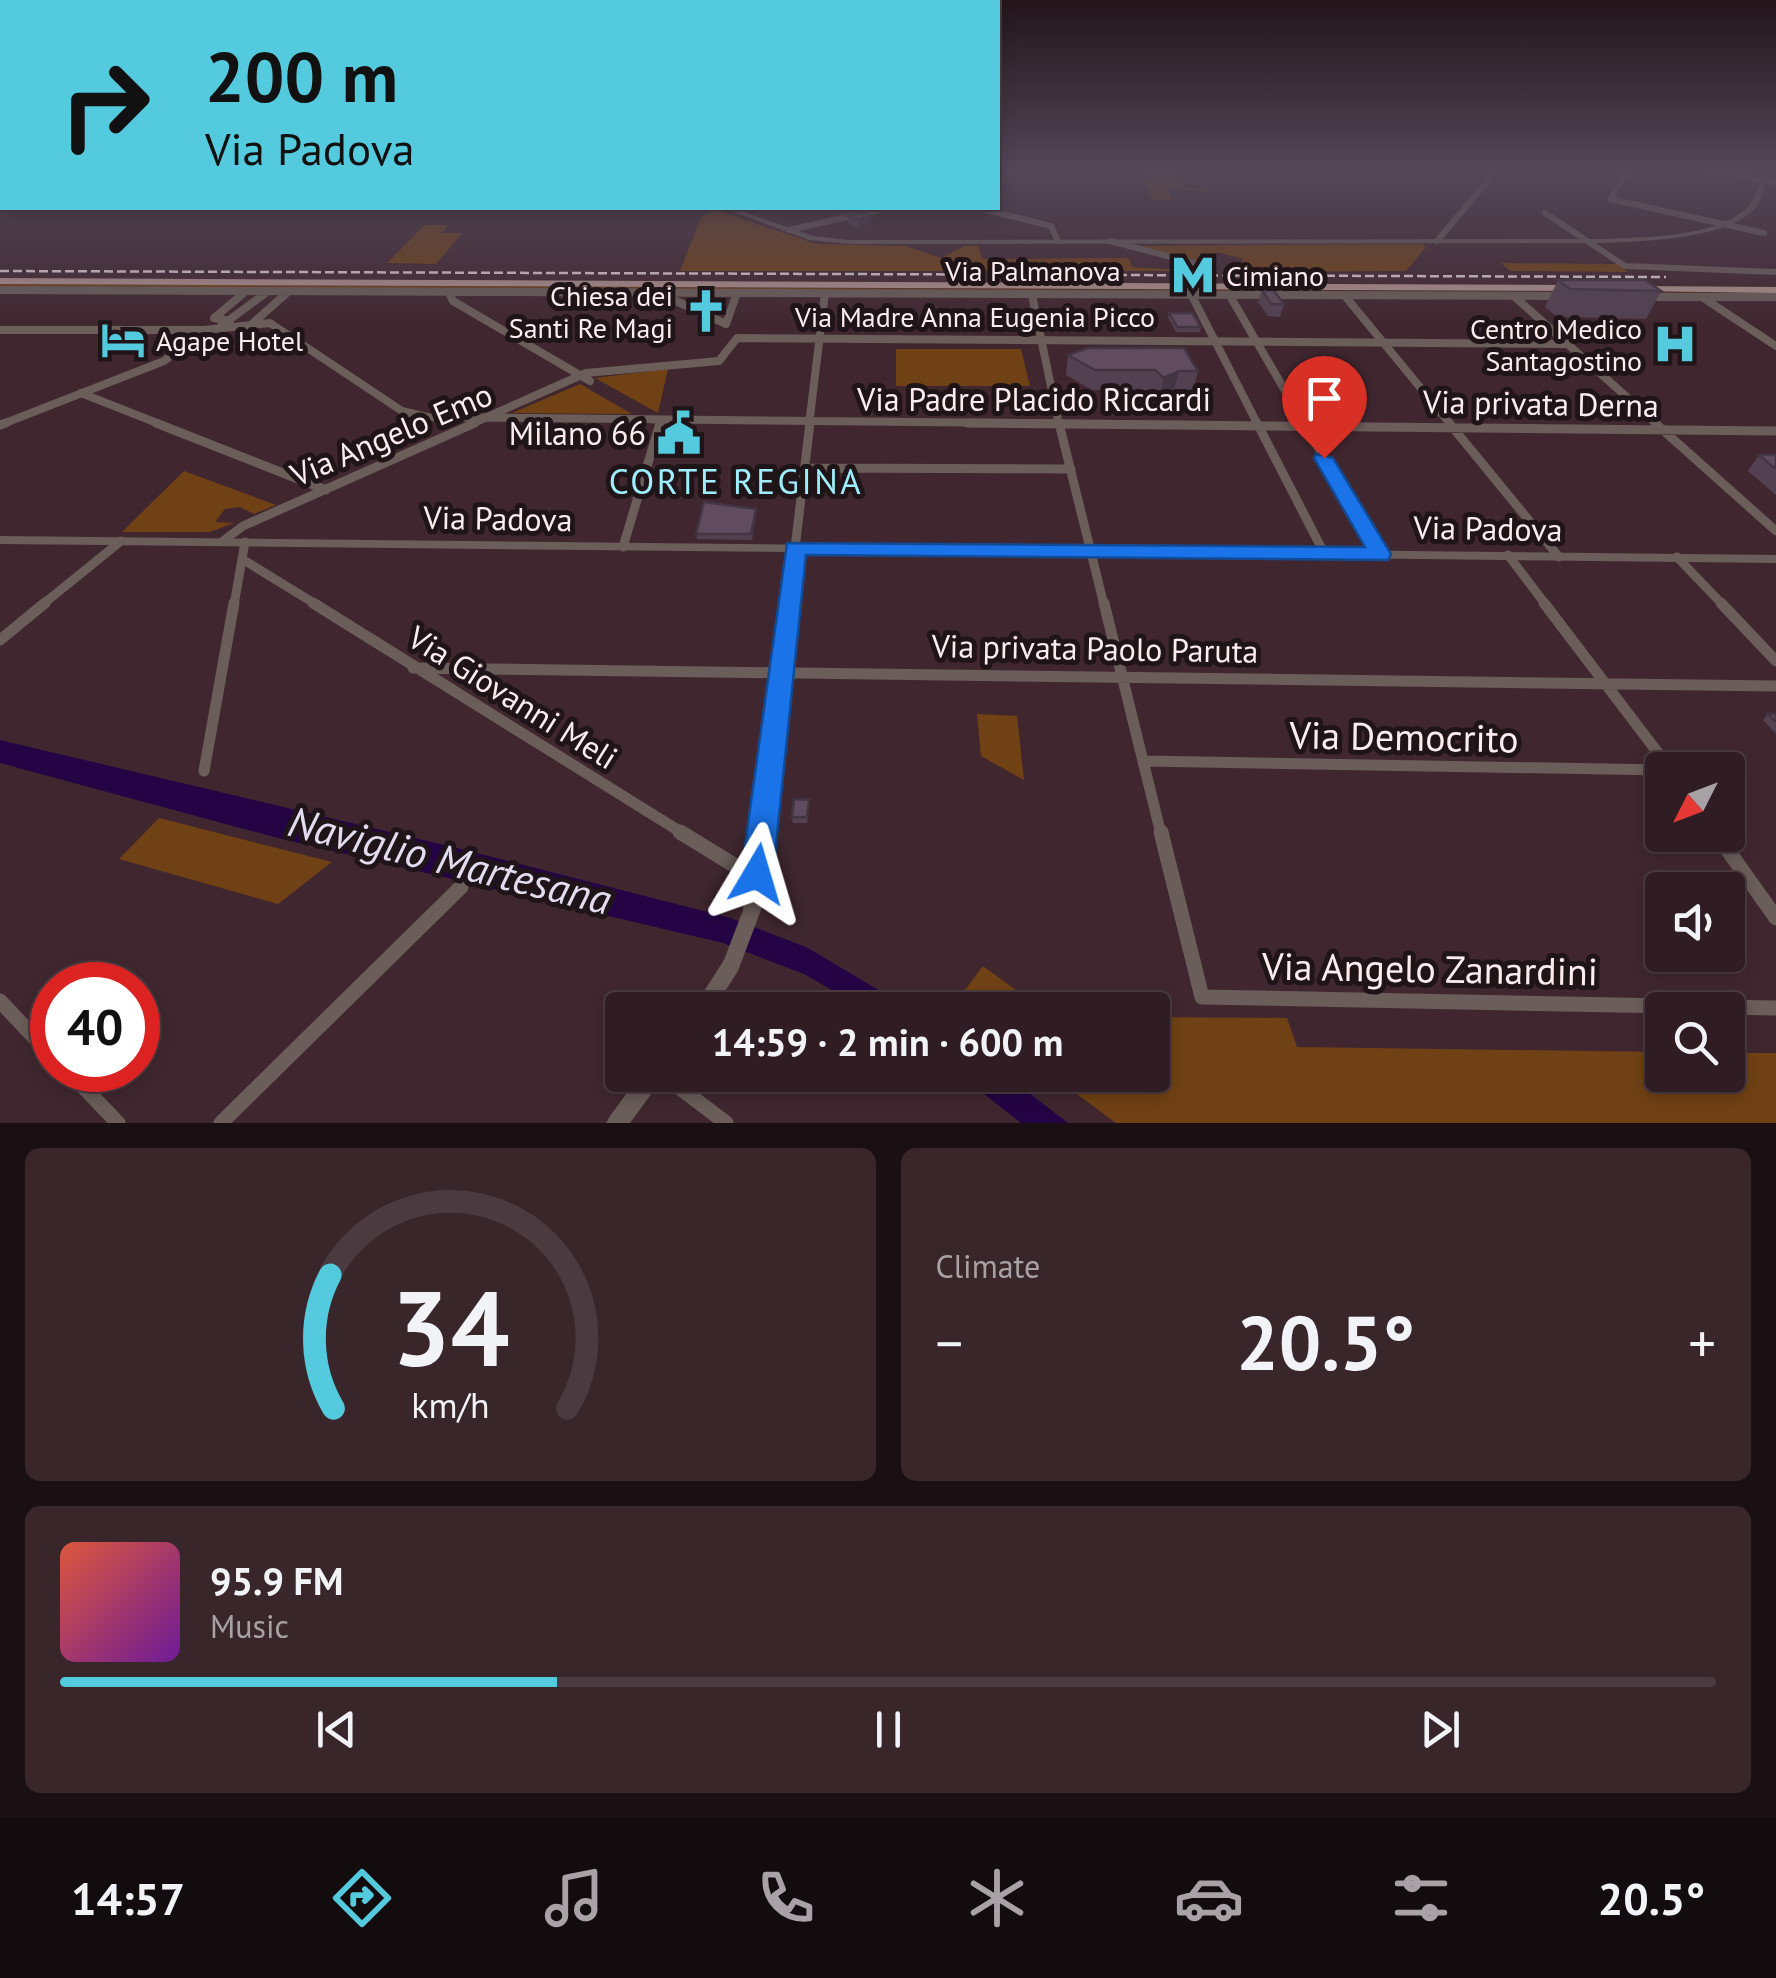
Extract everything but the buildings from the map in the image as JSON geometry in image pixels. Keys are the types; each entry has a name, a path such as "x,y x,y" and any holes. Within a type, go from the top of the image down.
{"highway":[{"name":"Via Palmanova","path":"0,278 1583,289"},
{"path":"1621,289 1776,286"}],"street":[{"path":"768,222 850,242 1588,241 1655,238 1723,222"},
{"path":"789,230 823,222"},
{"path":"1038,222 1049,225 1058,241"},
{"path":"1436,241 1452,222"},
{"path":"1560,222 1628,266 1776,272"},
{"path":"1739,222 1776,239"},
{"path":"1110,241 1198,264"},
{"name":"Via Palmanova","path":"0,290 1514,296 1583,289"},
{"path":"1621,289 1702,297 1776,297"},
{"path":"230,321 214,319 246,291"},
{"path":"217,328 268,291"},
{"path":"0,330 204,330 252,324 289,291"},
{"path":"450,292 453,301 585,378"},
{"path":"660,293 726,324 737,293"},
{"path":"716,992 746,929 755,886 825,294"},
{"path":"1032,295 1059,424 1144,761"},
{"path":"1192,296 1324,553"},
{"path":"1230,296 1380,554"},
{"path":"1345,296 1559,556"},
{"path":"1514,296 1776,531"},
{"path":"1702,297 1776,346"},
{"name":"Via Padre Placido Riccardi","path":"252,324 274,324 406,412 492,418 809,423 1304,426"},
{"path":"0,425 166,360 204,330"},
{"name":"Via Madre Anna Eugenia Picco","path":"722,360 734,339 1567,344"},
{"name":"Via Angelo Emo","path":"223,541 240,528 585,378 722,360"},
{"path":"82,393 326,490"},
{"path":"623,547 660,420 647,414"},
{"name":"Via privata Derna","path":"1304,426 1776,431"},
{"path":"804,468 1071,469"},
{"name":"Via Padova","path":"0,540 1776,558"},
{"path":"0,640 121,541"},
{"path":"204,772 246,542"},
{"path":"1508,556 1657,752"},
{"path":"1677,557 1776,662"},
{"name":"Via Giovanni Meli","path":"242,559 755,886"},
{"path":"0,626 14,628"},
{"name":"Via privata Paolo Paruta","path":"414,668 1776,686"},
{"name":"Via Democrito","path":"1144,761 1645,770"},
{"name":"Via Angelo Zanardini","path":"1144,761 1202,997 1776,1008"},
{"path":"1730,852 1770,900 1776,918"},
{"path":"221,1123 461,887"},
{"path":"0,1002 30,1033"},
{"path":"88,1092 118,1123"},
{"path":"617,1123 641,1092"},
{"path":"685,1092 726,1123"}],"shaded area":[{"path":"699,222 752,222 816,244 906,246 941,258 964,246 978,246 982,259 1129,258 1132,267 1196,271 680,271"},
{"path":"425,225 448,225 442,233 462,233 436,264 387,263"},
{"path":"1136,246 1426,247 1406,271 1232,272 1244,259 1217,252 1203,263"},
{"path":"1501,263 1618,264 1628,272 1510,271"},
{"path":"0,284 1776,293 1776,296 0,288"},
{"path":"896,349 1021,349 1030,386 896,386"},
{"path":"668,369 658,413 595,378"},
{"path":"580,384 632,414 512,413"},
{"path":"184,471 276,505 254,514 240,507 225,509 215,522 234,523 210,532 122,532"},
{"path":"977,714 1017,716 1024,780 981,756"},
{"path":"159,818 332,862 278,904 119,859"},
{"path":"983,966 1018,992 963,992"},
{"path":"1170,1017 1287,1018 1297,1047 1645,1052 1645,1092 1745,1092 1745,1053 1776,1053 1776,1123 1116,1123 1074,1092 1170,1092"}],"water":[{"name":"Naviglio Martesana","path":"0,740 453,847 731,918 808,948 882,992 836,992 804,974 723,943 274,837 0,763"},
{"path":"982,1092 1028,1092 1068,1123 1021,1123"}],"railway":[{"path":"0,271 1666,277"}],"place":[{"name":"Cimiano","path":"1193,275"},
{"name":"Chiesa dei Santi Re Magi","path":"706,311"},
{"name":"Agape Hotel","path":"123,340"},
{"name":"Centro Medico Santagostino","path":"1675,344"},
{"name":"Milano 66","path":"679,433"}],"district":[{"name":"CORTE REGINA","path":"736,481"}],"route":[{"path":"757,874 795,548 1380,554 1324,458"}]}
